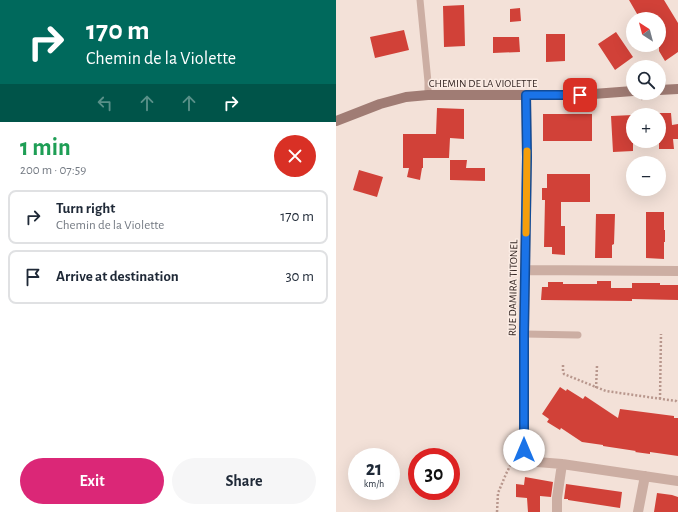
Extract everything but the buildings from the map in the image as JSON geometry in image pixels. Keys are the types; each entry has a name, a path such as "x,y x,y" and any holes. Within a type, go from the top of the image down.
{"street":[{"path":"666,90 678,89"},
{"name":"CHEMIN DE LA VIOLETTE","path":"336,120 406,97 428,95 580,95 626,92"},
{"name":"RUE DAMIRA TITONEL","path":"524,450 527,157 526,95"},
{"path":"525,270 678,271"},
{"path":"524,450 529,457 538,462 562,464 678,481"},
{"path":"557,512 557,498 562,464"},
{"path":"638,512 645,476"}],"lane":[{"path":"420,0 428,95"},
{"path":"524,334 578,335"}],"path":[{"path":"660,399 661,334"},
{"path":"563,365 564,374 606,392 676,401 678,403"},
{"path":"596,388 597,366"},
{"path":"497,512 498,493 506,474 514,457 524,450"}],"slow traffic":[{"path":"526,233 527,151"}],"route":[{"path":"524,450 527,157 526,95 580,95"}]}
